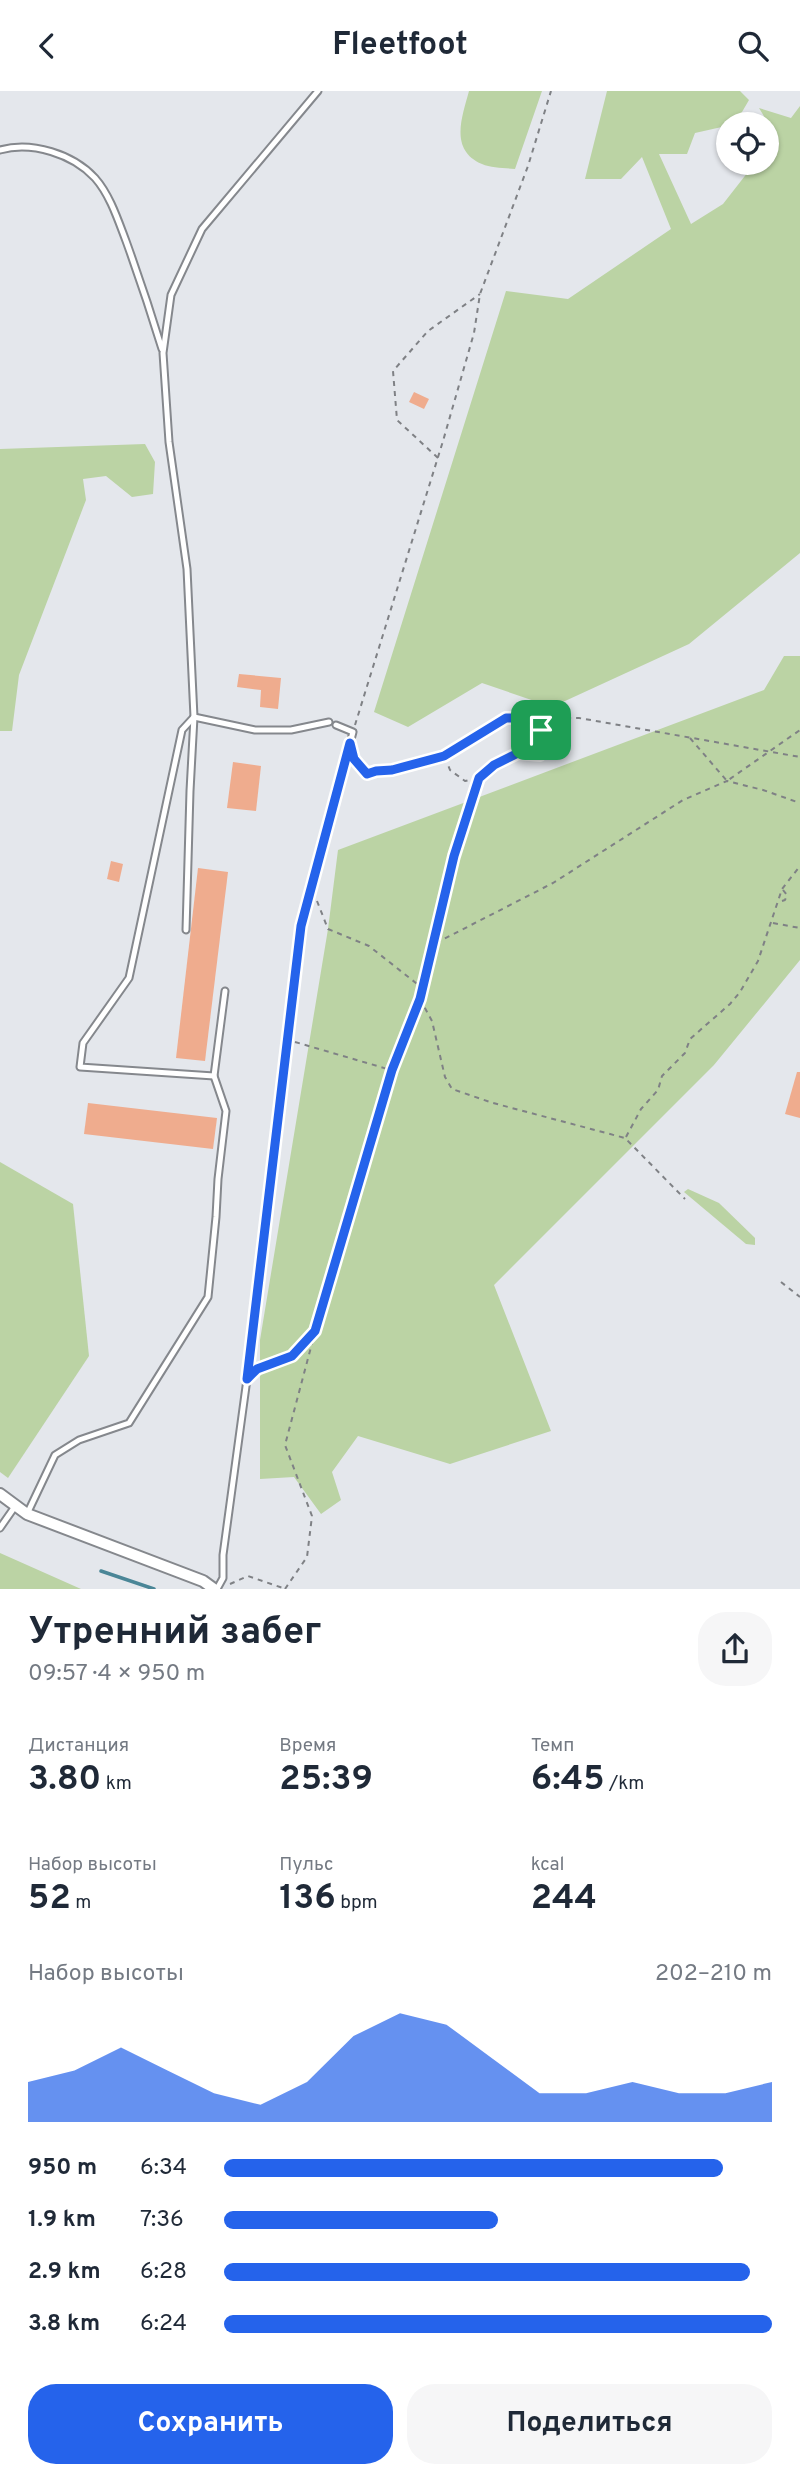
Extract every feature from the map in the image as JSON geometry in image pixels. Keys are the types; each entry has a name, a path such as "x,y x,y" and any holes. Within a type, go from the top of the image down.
{"street":[{"path":"0,1494 27,1514 203,1581 215,1589"}],"lane":[{"path":"186,930 194,717 187,569 169,442 163,352 171,295 202,229 318,91"},
{"path":"0,151 38,148 72,159 96,179 116,214 163,352"},
{"path":"194,717 255,730 291,730 329,722"},
{"path":"194,717 182,730 129,978 83,1042 80,1067 214,1076"},
{"path":"215,1589 222,1578 301,926 353,732 336,725"},
{"path":"27,1514 55,1455 79,1440 129,1423 208,1297 226,1111 214,1076 225,991"},
{"path":"0,1528 16,1505"}],"path":[{"path":"353,732 438,458 474,333 480,294 528,166 551,91"},
{"path":"438,458 397,419 393,371 428,331 480,294"},
{"path":"350,743 354,759 367,774 444,756 506,718 579,717 800,757"},
{"path":"444,756 450,770 465,781 479,778 494,765 518,753 540,755 538,740 546,718"},
{"path":"435,943 553,883 683,800 727,781 800,730"},
{"path":"690,737 727,781 800,803"},
{"path":"229,1585 248,1576 286,1589 307,1557 312,1516 285,1445 315,1331 392,1070 420,999 454,856 479,778"},
{"path":"625,1138 641,1109 658,1090 662,1076 685,1052 690,1039 740,992 758,961 782,889 800,866"},
{"path":"310,886 328,929 369,946 422,987"},
{"path":"779,902 785,900 787,895 782,889"},
{"path":"772,923 800,928"},
{"path":"420,999 432,1021 445,1077 452,1089 493,1103 625,1138 685,1199"},
{"path":"286,1039 392,1070"},
{"path":"781,1282 800,1297"},
{"path":"247,1379 257,1369 292,1356 315,1331"}],"green space":[{"path":"469,91 542,91 515,169 482,164 465,150 460,132"},
{"path":"607,91 740,91 749,100 742,112 716,112 716,128 695,133 687,154 659,154 691,224 723,204 746,175 779,175 779,114 791,118 800,106 800,553 689,644 552,707 482,683 408,727 374,712 506,291 568,299 671,229 642,157 621,179 585,179"},
{"path":"145,444 155,462 153,494 132,497 106,476 83,479 86,500 19,675 12,731 0,731 0,449"},
{"path":"784,656 800,656 800,960 714,1065 494,1285 551,1431 450,1464 358,1436 332,1472 341,1500 321,1514 294,1477 260,1479 260,1340 328,929 338,850 764,690"},
{"path":"0,1162 73,1204 89,1356 8,1478 0,1472"},
{"path":"688,1189 719,1203 755,1238 755,1245 746,1244 684,1192"},
{"path":"0,1553 81,1589 0,1589"}],"building":[{"path":"414,392 429,399 424,409 409,402"},
{"path":"239,674 281,678 278,709 260,707 261,690 237,687"},
{"path":"233,762 261,766 256,811 227,808"},
{"path":"111,861 123,864 119,882 107,879"},
{"path":"198,868 228,872 205,1061 176,1058"},
{"path":"797,1072 800,1072 800,1118 785,1114"},
{"path":"88,1103 217,1118 213,1149 84,1134"}],"waterway":[{"path":"101,1571 154,1589"}],"route":[{"path":"506,718 546,718 541,730 538,740 540,755 518,753 494,765 479,778 454,856 420,999 392,1070 315,1331 292,1356 257,1369 247,1379 301,926 350,743 354,759 367,774 444,756 506,718"}]}
